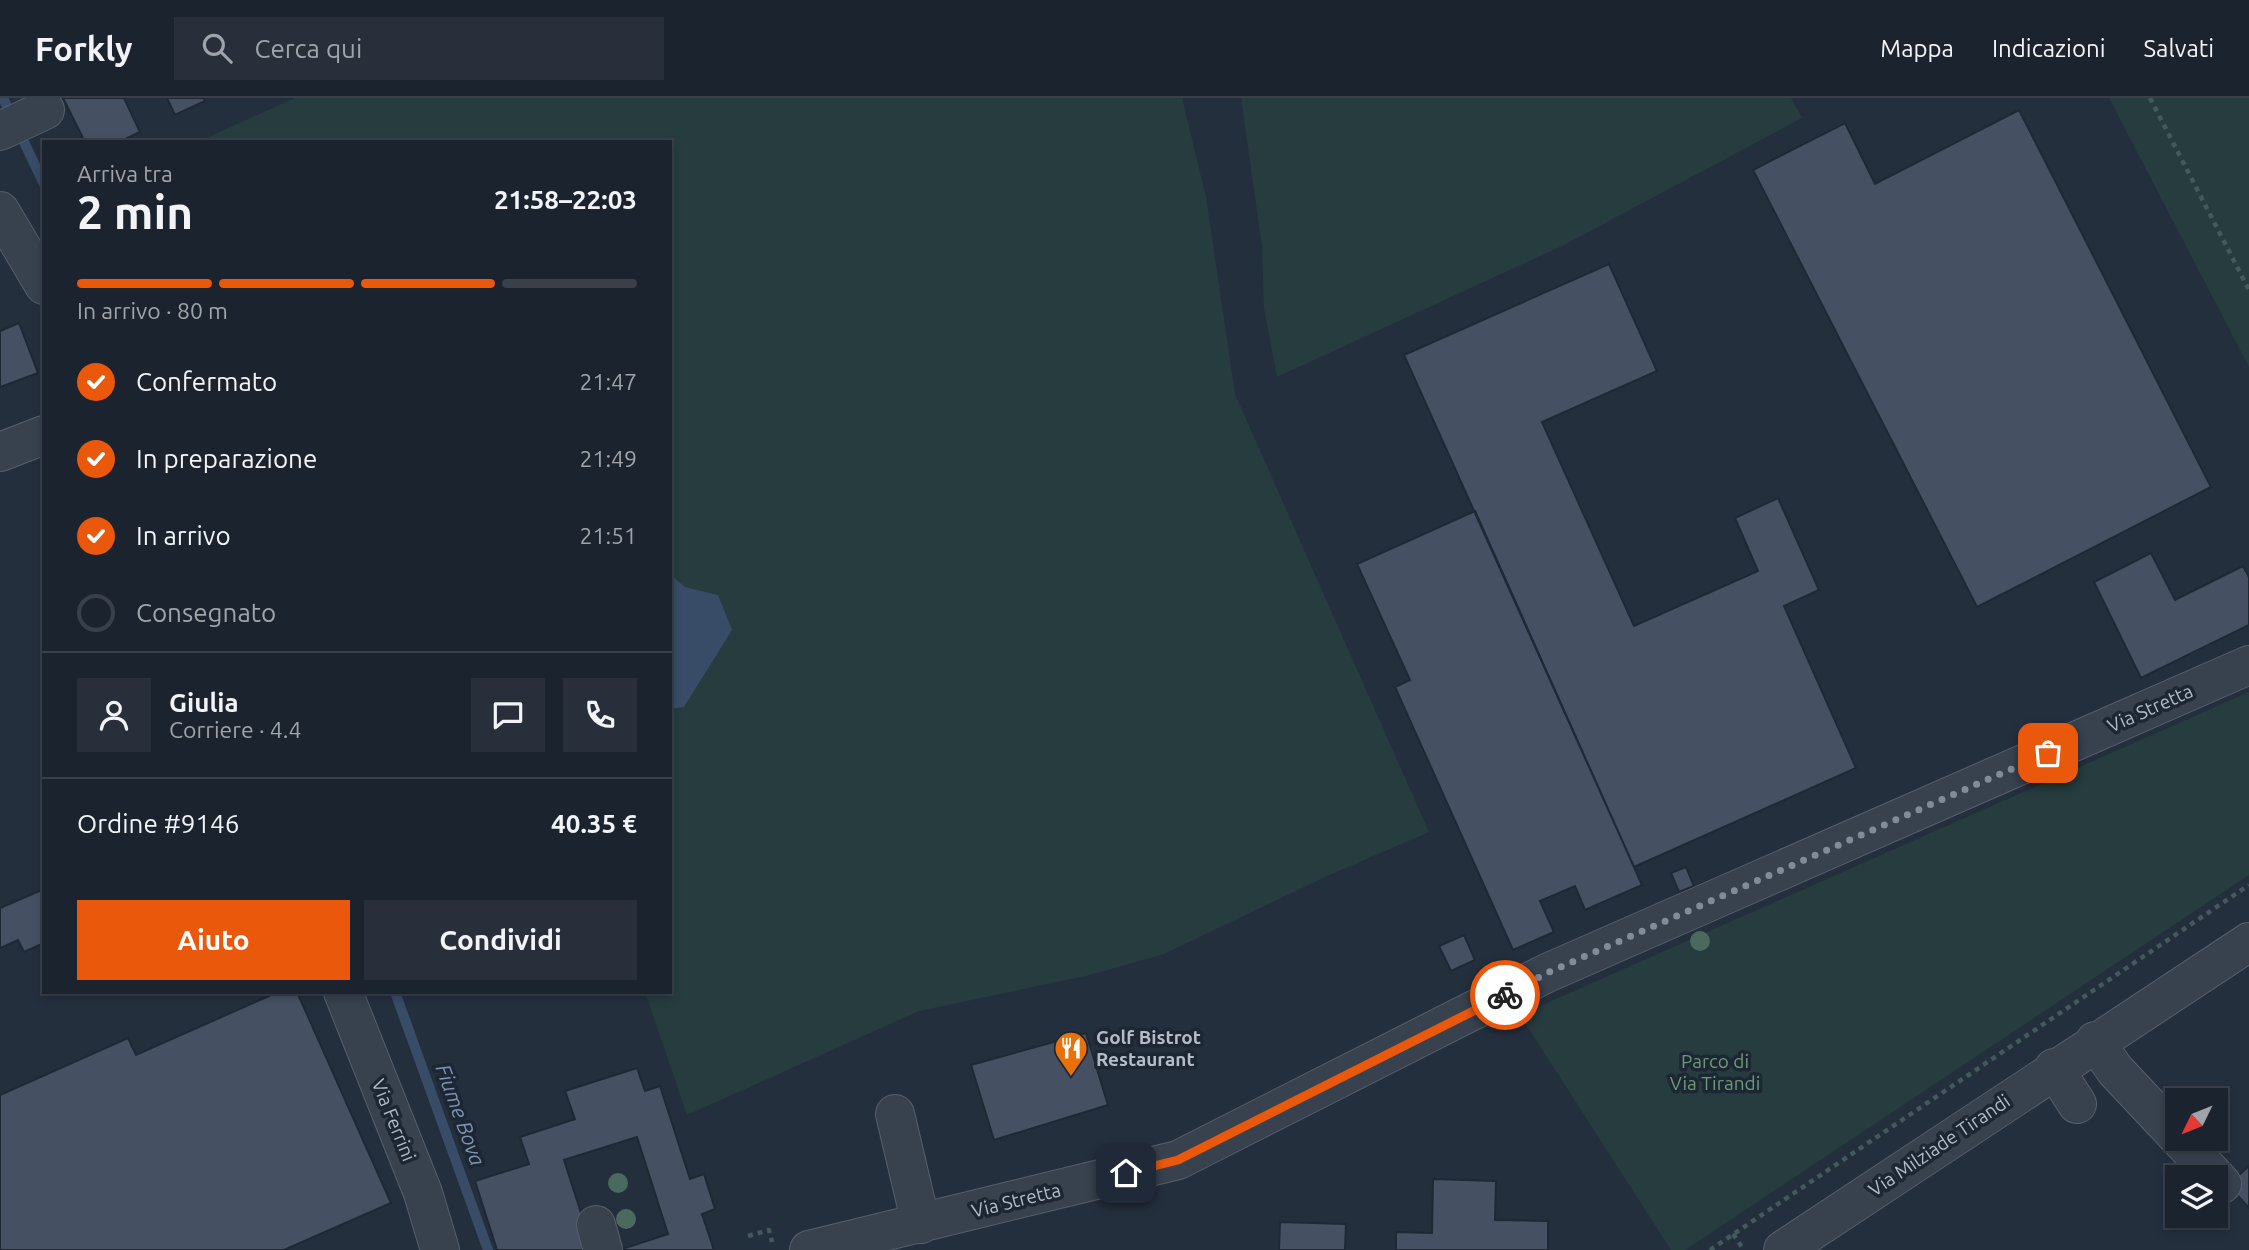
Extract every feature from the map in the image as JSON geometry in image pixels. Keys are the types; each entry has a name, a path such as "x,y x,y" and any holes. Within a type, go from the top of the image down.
{"street":[{"path":"0,211 24,267"},
{"path":"0,452 42,436"},
{"name":"Via Stretta","path":"809,1250 1178,1160 1547,973 2249,665"},
{"name":"Via Milziade Tirandi","path":"1783,1250 2054,1068 2249,942"},
{"name":"Via Ferrini","path":"345,994 423,1193 440,1250"},
{"path":"2095,1041 2115,1070 2165,1124"},
{"path":"2054,1068 2077,1104"},
{"path":"895,1114 920,1224"},
{"path":"2191,1152 2204,1165"}],"path":[{"path":"2150,98 2249,290"},
{"path":"1710,1250 2249,885"},
{"path":"748,1236 769,1230 774,1250"},
{"path":"1734,1234 1744,1250"}],"green space":[{"path":"295,98 1182,98 1206,197 1235,394 1429,832 1325,877 1164,954 1090,975 919,1011 687,1115 646,994 672,994 672,709 684,707 718,595 685,587 672,576 672,140 201,140"},
{"path":"1241,98 1791,98 1802,118 1562,246 1277,377 1264,308 1262,246"},
{"path":"2109,98 2249,98 2249,367"},
{"name":"Parco di Via Tirandi","path":"2249,692 2249,875 1685,1250 1671,1250 1520,1015"}],"water":[{"path":"672,576 685,587 718,595 732,630 684,707 672,709"}],"building":[{"path":"63,98 124,98 140,132 123,140 84,140"},
{"path":"167,98 203,98 205,101 175,115"},
{"path":"2019,110 2211,487 1977,607 1753,170 1845,123 1875,184"},
{"path":"1609,264 1657,371 1542,422 1634,626 1758,571 1735,518 1778,498 1819,590 1784,606 1856,768 1634,867 1404,355"},
{"path":"19,323 38,373 0,387 0,331"},
{"path":"1475,511 1642,885 1585,910 1575,886 1540,901 1554,932 1513,950 1395,687 1410,680 1357,564"},
{"path":"2151,553 2175,600 2243,566 2249,577 2249,625 2141,678 2094,582"},
{"path":"1686,867 1694,886 1679,892 1671,873"},
{"path":"42,890 42,944 24,952 18,940 0,948 0,908"},
{"path":"1464,935 1475,960 1451,971 1439,946"},
{"path":"273,994 298,994 391,1203 284,1250 0,1250 0,1095 128,1038 136,1055"},
{"path":"1086,1033 1108,1105 994,1140 971,1065"},
{"path":"637,1068 645,1091 660,1086 690,1179 704,1174 715,1209 702,1214 714,1250 619,1250 668,1234 637,1137 564,1160 593,1250 497,1250 475,1181 529,1164 520,1137 575,1119 565,1091"},
{"path":"2249,1166 2249,1208 2228,1185"},
{"path":"1433,1179 1496,1181 1495,1220 1548,1221 1548,1250 1396,1250 1396,1232 1432,1233"},
{"path":"1280,1222 1346,1224 1345,1250 1279,1250"}],"waterway":[{"name":"Fiume Bova","path":"3,98 42,180"},
{"name":"Fiume Bova","path":"396,994 488,1250"}],"way so far":[{"path":"1505,995 1547,973 2048,753"}],"place":[{"name":"Golf Bistrot Restaurant","path":"1071,1078"}],"route":[{"path":"1126,1173 1178,1160 1505,995"}]}
